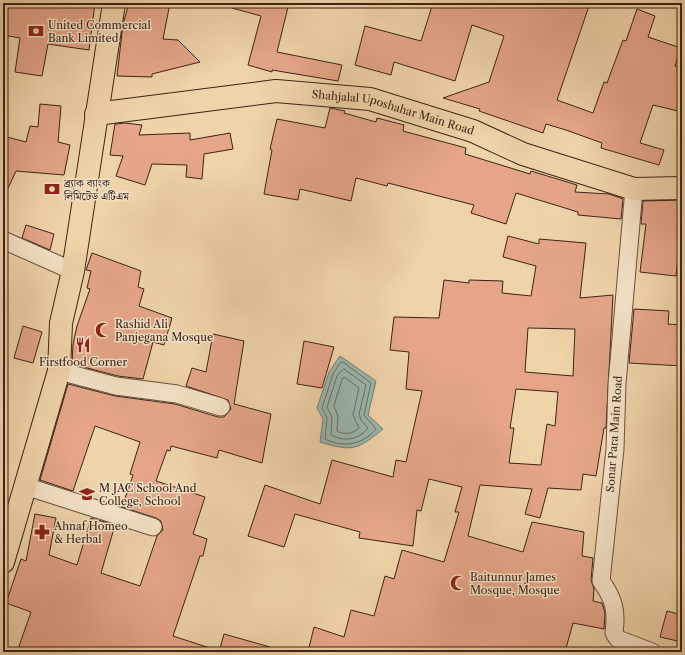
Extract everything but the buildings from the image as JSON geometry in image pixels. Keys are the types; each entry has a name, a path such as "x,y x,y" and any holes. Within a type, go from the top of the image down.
{"main road":[{"path":"3,562 60,372 61,324 73,271 114,3"},
{"name":"Shahjalal Uposhahar Main Road","path":"96,114 276,91 370,99 473,131 523,154 634,189 682,188"}],"street":[{"name":"Sonar Para Main Road","path":"634,189 617,384 615,449 602,582 611,595 616,616 614,633 618,639 652,652"},
{"path":"3,240 73,271"},
{"path":"60,372 116,386 177,394 221,406"},
{"path":"25,486 153,527"}],"water":[{"path":"340,356 376,381 368,415 383,429 360,445 348,448 320,442 323,419 317,408 329,372"}],"place":[{"name":"United Commercial Bank Limited","path":"36,31"},
{"name":"ব্র্যাক ব্যাংক লিমিটেড এটিএম","path":"52,189"},
{"name":"Rashid Ali Panjegana Mosque","path":"103,330"},
{"name":"Firstfood Corner","path":"83,345"},
{"name":"M JAC School And College, School","path":"87,494"},
{"name":"Ahnaf Homeo & Herbal","path":"42,532"},
{"name":"Baitunnur James Mosque, Mosque","path":"458,583"}]}
